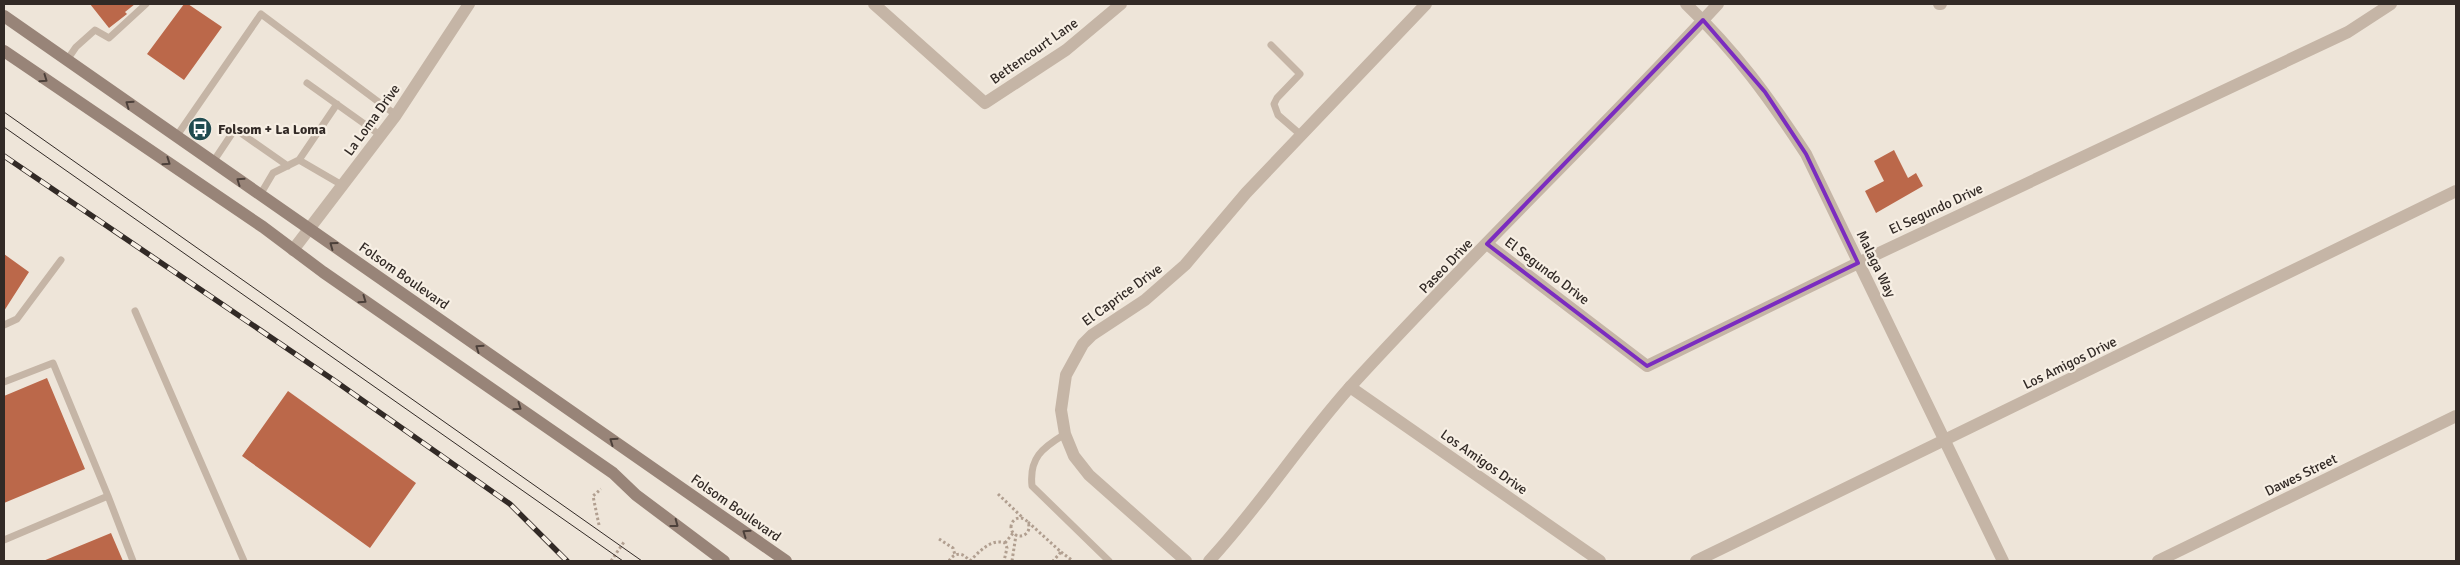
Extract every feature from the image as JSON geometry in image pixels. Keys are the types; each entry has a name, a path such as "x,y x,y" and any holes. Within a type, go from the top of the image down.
{"main road":[{"name":"Folsom Boulevard","path":"4,16 786,561"},
{"path":"4,51 613,473 636,495 724,561"}],"street":[{"name":"La Loma Drive","path":"293,250 396,116 469,4"},
{"name":"Bettencourt Lane","path":"874,4 985,103 1066,50 1121,4"},
{"name":"El Caprice Drive","path":"1186,561 1089,475 1074,456 1065,434 1061,398 1066,375 1083,344 1101,327 1145,300 1166,284 1185,265 1246,193 1426,4"},
{"name":"Malaga Way","path":"1686,4 1738,57 1765,92 1806,154 2003,561"},
{"name":"Paseo Drive","path":"1209,561 1250,513 1293,456 1350,387 1718,4"},
{"name":"El Segundo Drive","path":"1487,244 1646,366 1858,263 2348,32 2391,4"},
{"name":"Los Amigos Drive","path":"1696,561 2456,191"},
{"name":"Los Amigos Drive","path":"1350,387 1600,561"},
{"name":"Dawes Street","path":"2158,561 2456,416"}],"lane":[{"path":"67,60 76,48 95,30 109,38 146,4"},
{"path":"176,136 261,14 396,116"},
{"path":"1271,45 1300,74 1277,98 1274,104 1278,115 1301,135"},
{"path":"307,83 380,135"},
{"path":"260,195 273,173 299,160 337,104"},
{"path":"212,162 235,129 288,166"},
{"path":"299,160 342,185"},
{"path":"4,325 17,319 61,260"},
{"path":"135,311 244,561"},
{"path":"4,382 53,363 133,561"},
{"path":"1065,434 1047,445 1037,456 1030,474 1032,486 1109,561"},
{"path":"4,540 108,496"}],"path":[{"path":"599,525 593,496 601,489"},
{"path":"998,494 1073,561"},
{"path":"1012,561 1014,534 1011,528 1012,522 1017,518 1023,518"},
{"path":"1014,534 1022,536 1027,533 1030,528 1028,522"},
{"path":"1005,543 1014,534"},
{"path":"939,540 952,548 955,555"},
{"path":"949,561 955,555 962,555 970,561 989,544 1000,541 1005,543"},
{"path":"611,561 624,542"},
{"path":"1004,561 1007,548 1005,543"},
{"path":"1053,561 1061,552"}],"highlighted area":[{"path":"1703,20 1765,92 1806,154 1858,263 1647,366 1487,244"}],"building":[{"path":"90,4 135,4 125,12 127,14 109,28"},
{"path":"184,4 188,4 222,27 184,80 147,54"},
{"path":"1894,150 1908,178 1916,173 1923,186 1876,213 1865,191 1884,181 1874,161"},
{"path":"4,254 29,272 4,311"},
{"path":"47,378 85,469 4,503 4,396"},
{"path":"288,391 416,483 370,548 242,456"},
{"path":"111,533 123,561 43,561"}],"tram line":[{"path":"4,112 642,561"},
{"path":"4,127 623,561"}],"railway":[{"path":"4,156 335,381 510,504 567,561"}],"place":[{"name":"Folsom + La Loma","path":"200,129"}]}
